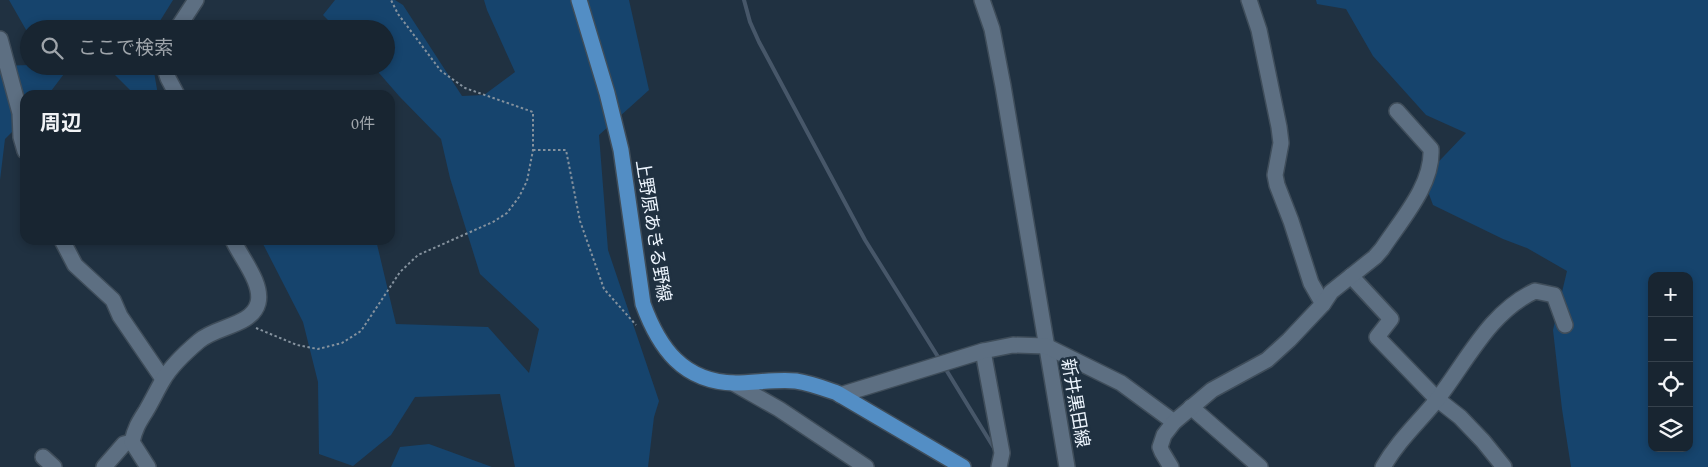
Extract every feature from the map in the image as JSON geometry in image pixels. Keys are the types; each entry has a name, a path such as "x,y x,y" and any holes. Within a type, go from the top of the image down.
{"main road":[{"name":"上野原あきる野線","path":"578,0 608,92 621,150 643,304 660,341 691,372 706,379 733,383 795,381 817,385 840,395 963,467"}],"street":[{"path":"183,20 196,0"},
{"name":"新井黒田線","path":"982,0 992,29 1003,86 1067,467"},
{"path":"1249,0 1259,30 1279,127 1281,143 1276,175 1277,185 1311,283 1323,304"},
{"path":"0,39 20,113"},
{"path":"167,75 174,90"},
{"path":"1171,467 1160,447 1164,435 1174,422 1212,390 1267,360 1289,340 1323,304 1331,292 1375,257 1423,188 1431,158 1431,149 1397,111"},
{"path":"65,245 75,265 113,300 120,316 164,379"},
{"path":"148,467 132,442 135,428 164,379 200,340 221,328 242,322 254,312 258,302 258,292 252,274 236,245"},
{"path":"1351,276 1391,319 1377,337 1437,399 1460,417 1484,441 1504,467"},
{"path":"1383,467 1394,448 1437,399 1508,307 1535,291 1554,295 1565,325"},
{"path":"840,395 983,351 1013,345 1046,346 1121,383 1174,422"},
{"path":"983,351 1002,453 999,467"},
{"path":"733,383 779,409 866,467"},
{"path":"1191,407 1260,467"},
{"path":"104,467 124,444 132,442"}],"path":[{"path":"242,322 296,345 318,349 342,343 361,330 400,272 418,255 493,222 507,213 519,197 527,181 533,150 533,112 465,88 441,71 398,14 390,0"},
{"path":"533,150 566,150 580,221 604,289 639,329"}],"shaded area":[{"path":"9,0 173,0 161,20 20,20"},
{"path":"335,0 395,0 403,5 462,96 484,95 515,72 484,0 629,0 649,90 599,135 608,250 659,401 654,417 648,467 515,467 500,394 415,397 391,435 353,466 319,454 318,382 303,322 264,245 377,245 396,324 488,327 529,373 539,329 480,274 450,178 441,139 381,75 395,75 395,20 328,20 323,15"},
{"path":"1316,0 1708,0 1708,467 1571,467 1553,330 1567,271 1527,248 1503,239 1433,205 1423,178 1466,133 1426,115 1373,56 1346,9 1317,4"},
{"path":"20,65 20,75 63,75 52,90 20,90 20,124 5,139 0,180 0,66"},
{"path":"115,75 155,75 157,90 130,90"},
{"path":"429,444 492,467 391,467 400,447"}],"waterway":[{"path":"744,0 750,22 759,42 865,240 940,360"},
{"path":"945,368 994,448"}]}
